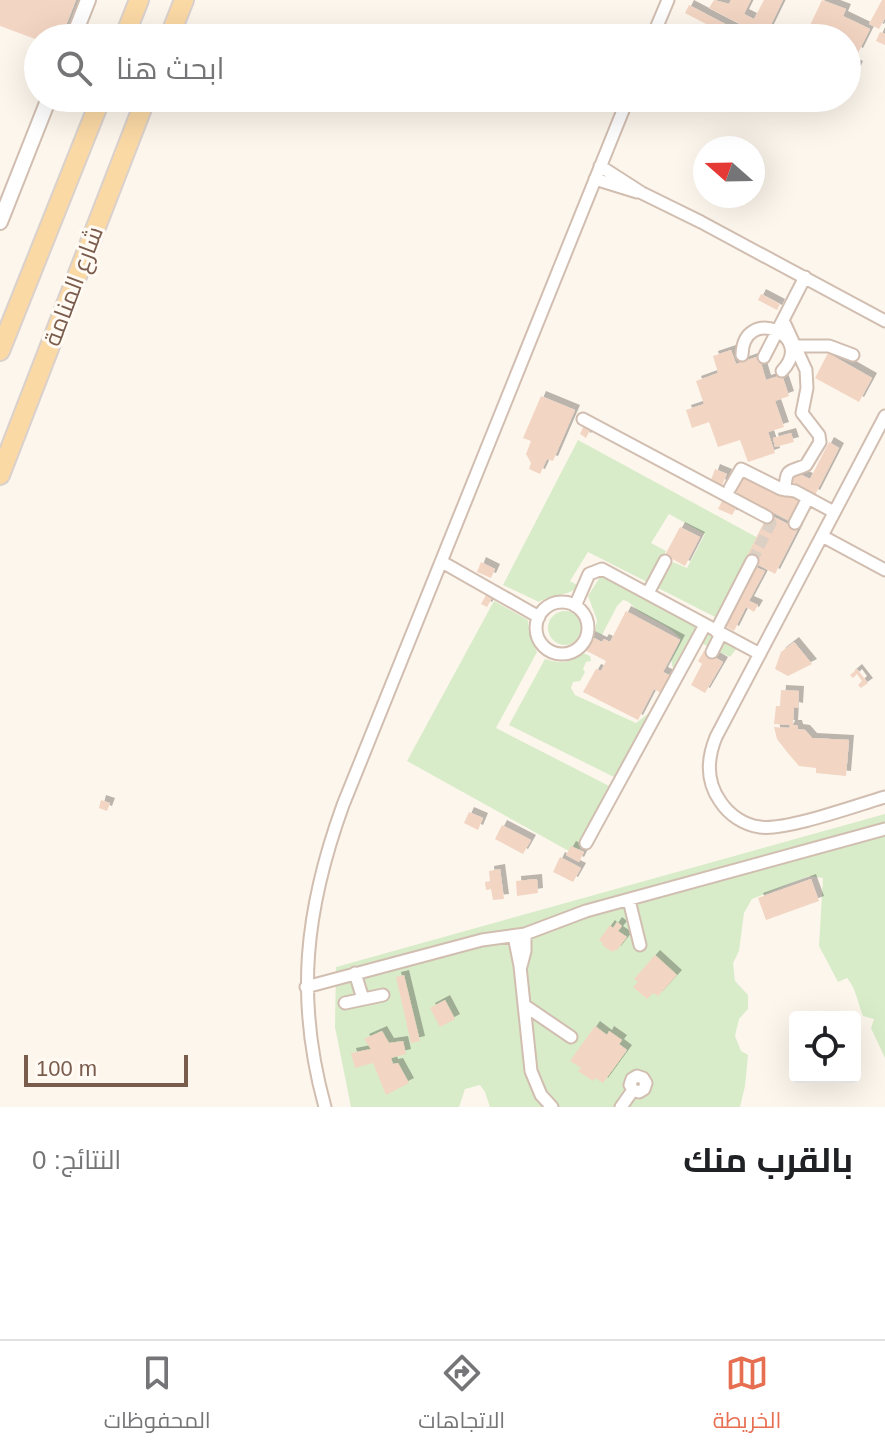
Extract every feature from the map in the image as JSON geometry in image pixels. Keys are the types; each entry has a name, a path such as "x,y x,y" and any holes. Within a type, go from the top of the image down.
{"main road":[{"path":"130,24 139,0"},
{"path":"175,24 184,0"},
{"name":"شارع المنامة","path":"0,351 95,112"},
{"name":"شارع المنامة","path":"0,475 141,112"},
{"path":"0,446 24,411"}],"street":[{"path":"79,24 88,0"},
{"path":"658,24 668,0"},
{"path":"0,222 43,112"},
{"path":"325,1107 309,1040 306,987 310,924 323,864 343,805 622,112"},
{"path":"600,166 642,193 885,321"},
{"path":"595,179 642,193"},
{"path":"764,357 805,277"},
{"path":"780,325 797,346 807,379 802,411 820,442 810,461 787,473 785,490"},
{"path":"742,355 750,334 780,325"},
{"path":"780,325 791,350 789,362 782,371"},
{"path":"797,346 829,346 853,355"},
{"path":"885,416 711,751 710,780 722,806 746,823 774,827 885,797"},
{"path":"583,419 767,517"},
{"path":"730,488 741,469 834,512"},
{"path":"795,523 808,498"},
{"path":"822,536 885,570"},
{"path":"648,593 665,561"},
{"path":"586,843 752,561"},
{"path":"442,562 539,617"},
{"path":"575,606 589,574 595,570 609,572 760,654"},
{"path":"555,603 575,606 585,616 588,630 583,643 572,652 557,654 544,647 536,629 539,617 555,603"},
{"path":"712,652 714,630"},
{"path":"306,987 482,940 520,935 570,916 885,829"},
{"path":"629,900 640,945"},
{"path":"520,935 525,951 520,966 531,1071 541,1095 552,1107"},
{"path":"355,973 363,999"},
{"path":"345,1003 383,995"},
{"path":"524,1005 571,1037"},
{"path":"621,1107 633,1090"}],"green space":[{"path":"578,440 760,539 717,618 658,588 673,562 687,568 705,534 669,514 651,543 666,551 649,583 588,552 570,581 579,586 570,592 539,602 503,585"},
{"path":"600,577 613,577 740,644 730,657 695,640 675,677 671,660 681,639 628,602 623,600 617,606 602,635 595,631 597,620 588,596"},
{"path":"494,601 528,620 529,633 537,652 496,728 611,787 576,855 407,761"},
{"path":"565,611 577,616 582,628 577,640 565,645 553,640 548,628 553,616"},
{"path":"583,653 590,656 591,661 586,662 580,681 573,682 571,688 575,695 636,723 657,707 618,779 509,725 545,659 565,662"},
{"path":"885,814 885,1058 871,1028 874,1019 863,1016 850,982 847,978 838,982 819,946 823,878 809,876 752,899 744,913 739,951 733,963 735,981 748,995 748,1009 739,1019 735,1036 741,1051 748,1055 740,1107 490,1107 480,1085 465,1089 459,1107 351,1107 335,1027 336,967"}],"building":[{"path":"0,0 76,0 67,24 24,24 24,35 0,26"},
{"path":"714,0 729,4 731,0 751,0 744,14 754,19 764,0 783,0 771,24 740,24 709,8"},
{"path":"822,0 846,9 843,16 860,24 811,24"},
{"path":"882,0 885,0 885,18 879,29 869,24"},
{"path":"689,5 725,24 706,24 685,13"},
{"path":"861,25 870,29 861,47"},
{"path":"880,32 885,34 885,45 876,41"},
{"path":"761,294 780,304 777,310 758,300"},
{"path":"731,350 736,364 759,356 766,380 782,375 789,396 775,401 784,427 768,432 775,453 748,462 740,440 718,447 709,422 692,428 686,410 704,404 696,381 718,373 713,356"},
{"path":"828,353 872,378 859,402 815,378"},
{"path":"541,396 575,410 553,461 547,459 540,474 529,469 531,463 526,454 531,441 523,438"},
{"path":"585,423 592,426 586,438 580,434"},
{"path":"791,433 794,442 775,447 773,438"},
{"path":"829,442 839,448 815,495 786,480 791,470 810,479"},
{"path":"715,469 727,474 722,485 711,480"},
{"path":"744,473 804,501 793,523 734,492"},
{"path":"722,501 736,508 732,515 718,509"},
{"path":"768,514 798,529 775,574 746,558"},
{"path":"680,527 700,537 685,566 665,555"},
{"path":"481,562 495,569 491,578 477,572"},
{"path":"755,567 765,571 749,601 758,605 754,612 746,607 734,631 725,626"},
{"path":"486,595 492,598 487,607 481,604"},
{"path":"626,611 680,640 663,672 675,678 666,696 654,689 638,720 583,692 596,669 601,671 606,661 581,648 588,635 602,642 604,639 610,642"},
{"path":"794,642 812,664 788,676 775,669 781,652"},
{"path":"704,651 723,662 705,693 691,685 702,664 698,661"},
{"path":"857,669 868,683 861,688 858,685 862,681 857,674 853,678 850,675"},
{"path":"781,690 799,691 793,725 797,725 798,729 805,730 812,738 849,740 846,776 816,773 816,768 799,766 777,739 774,727 789,728 790,725 774,724"},
{"path":"101,800 110,803 107,811 99,808"},
{"path":"469,812 483,818 478,830 464,823"},
{"path":"502,825 531,840 523,854 495,839"},
{"path":"571,846 584,852 579,862 566,855"},
{"path":"560,857 581,868 573,882 553,872"},
{"path":"500,869 504,899 493,900 491,889 486,890 485,882 490,881 489,871"},
{"path":"537,879 538,893 517,896 516,881"},
{"path":"811,879 819,901 766,920 758,898"},
{"path":"617,922 622,926 618,931 627,937 612,952 599,940 610,925 613,928"},
{"path":"655,955 677,975 658,996 653,993 647,999 633,987 638,982 634,979"},
{"path":"404,975 420,1041 411,1043 396,977"},
{"path":"445,1000 455,1019 440,1027 430,1008"},
{"path":"595,1026 607,1035 609,1031 622,1040 619,1044 627,1050 603,1083 595,1078 593,1081 578,1071 581,1068 570,1061"},
{"path":"382,1031 389,1043 403,1041 406,1054 391,1058 393,1064 398,1063 409,1083 386,1095 373,1063 355,1068 351,1053 371,1049 364,1039"}],"tunnel":[{"path":"752,561 771,523 767,517"}]}
